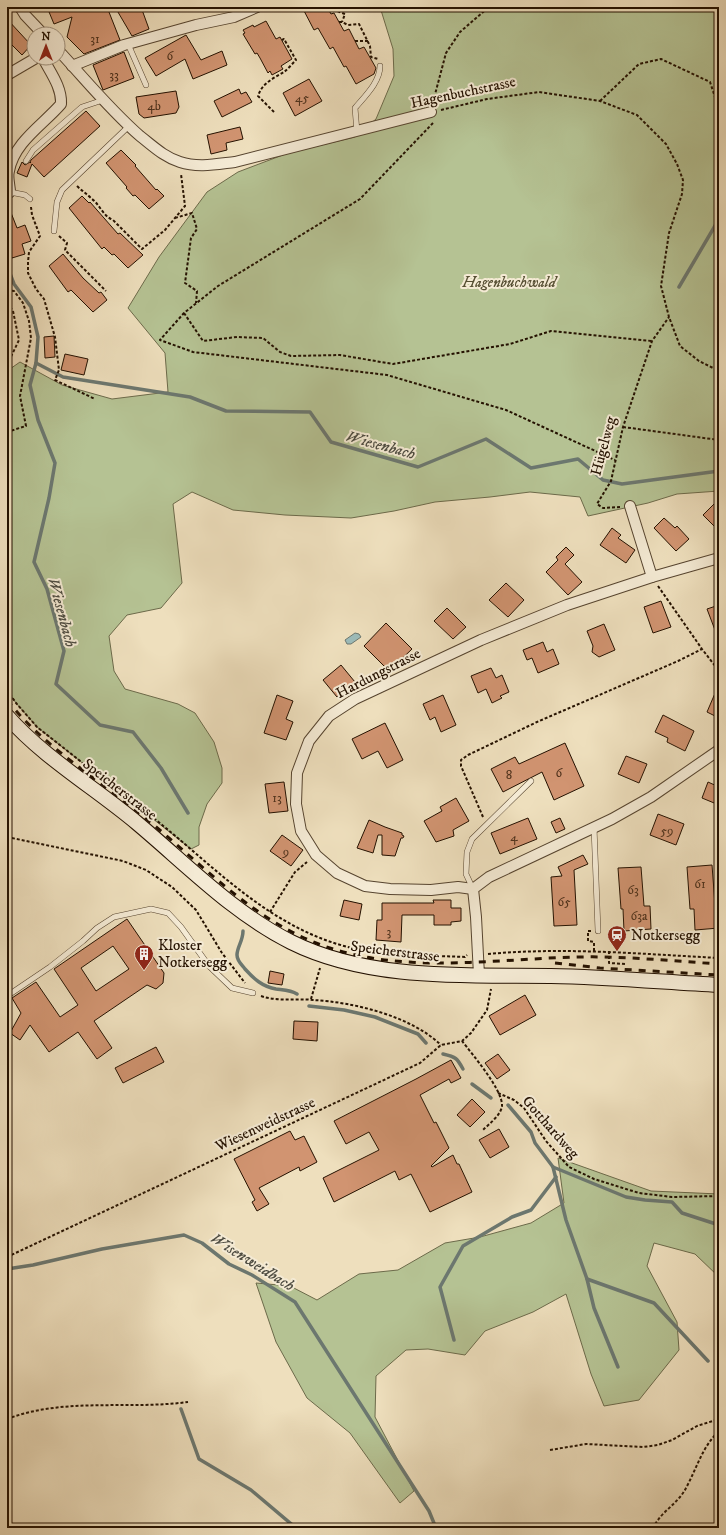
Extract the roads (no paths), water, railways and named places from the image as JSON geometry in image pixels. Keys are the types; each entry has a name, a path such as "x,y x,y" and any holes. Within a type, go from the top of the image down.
{"main road":[{"name":"Speicherstrasse","path":"7,716 21,731 46,752 135,821 235,906 271,931 308,950 354,965 393,971 486,976 584,977 719,985"}],"street":[{"path":"20,7 35,26"},
{"path":"72,66 128,44 196,25 234,17 257,7"},
{"name":"Hagenbuchstrasse","path":"66,59 103,100 160,153 181,162 207,166 234,162 357,132 436,115"},
{"path":"7,75 26,64"},
{"path":"9,193 8,171 18,150 34,130 61,104 62,96 47,66"},
{"path":"630,506 655,581"},
{"name":"Hardungstrasse","path":"473,889 458,887 431,890 390,889 365,886 337,873 316,855 301,831 296,804 297,773 309,742 329,716 355,699 481,640 567,605 655,581 719,558"},
{"path":"486,976 473,889 489,877 594,828 651,797 719,750"}],"lane":[{"path":"128,44 146,85"},
{"path":"357,132 355,108 377,79 380,72 380,66"},
{"path":"26,161 33,150 82,107 103,100"},
{"path":"54,231 57,202 62,190 130,126"},
{"path":"9,193 25,195 30,199"},
{"path":"473,889 466,874 467,852 472,840 531,781"},
{"path":"594,828 598,931"},
{"path":"7,997 72,949 97,928 114,917 151,909 168,913 181,927 209,966 232,988 253,994"}],"water":[{"path":"355,633 359,634 361,637 351,644 347,644 345,640"}],"waterway":[{"path":"679,287 719,219"},
{"name":"Wiesenbach","path":"7,266 14,284 31,307 38,337 36,363 30,385 38,420 55,463 49,498 34,562 47,589 64,651 56,684 100,725 133,732 161,768 188,813"},
{"name":"Wiesenbach","path":"36,363 63,377 190,397 226,411 310,412 331,442 418,467 486,439 531,468 578,459 603,480 622,484 719,471"},
{"path":"243,931 237,957 245,969 255,979 267,986 297,994"},
{"path":"309,1006 344,1010 375,1017 418,1034 426,1043"},
{"path":"443,1054 456,1058 463,1069"},
{"path":"472,1084 491,1098"},
{"path":"508,1105 531,1132 535,1143 553,1167 626,1197 672,1202 682,1213 719,1225"},
{"path":"553,1167 566,1220 587,1279 654,1303 708,1361"},
{"path":"454,1340 440,1287 463,1246 512,1217 531,1210 556,1177"},
{"name":"Wisenweidbach","path":"7,1269 33,1265 102,1249 184,1235 202,1243 229,1264 252,1275 295,1302 429,1511 436,1528"},
{"path":"587,1279 594,1308 618,1367"},
{"path":"181,1409 199,1459 251,1490 296,1528"}],"railway":[{"path":"7,700 54,748 144,817 238,897 278,925 300,936 333,949 367,957 402,962 438,963 596,957 719,964"},
{"path":"555,963 600,968 719,975"}],"place":[{"name":"Notkersegg","path":"617,952"},
{"name":"Kloster Notkersegg","path":"144,971"}],"park label":[{"name":"Hagenbuchwald","path":"509,282"}]}
